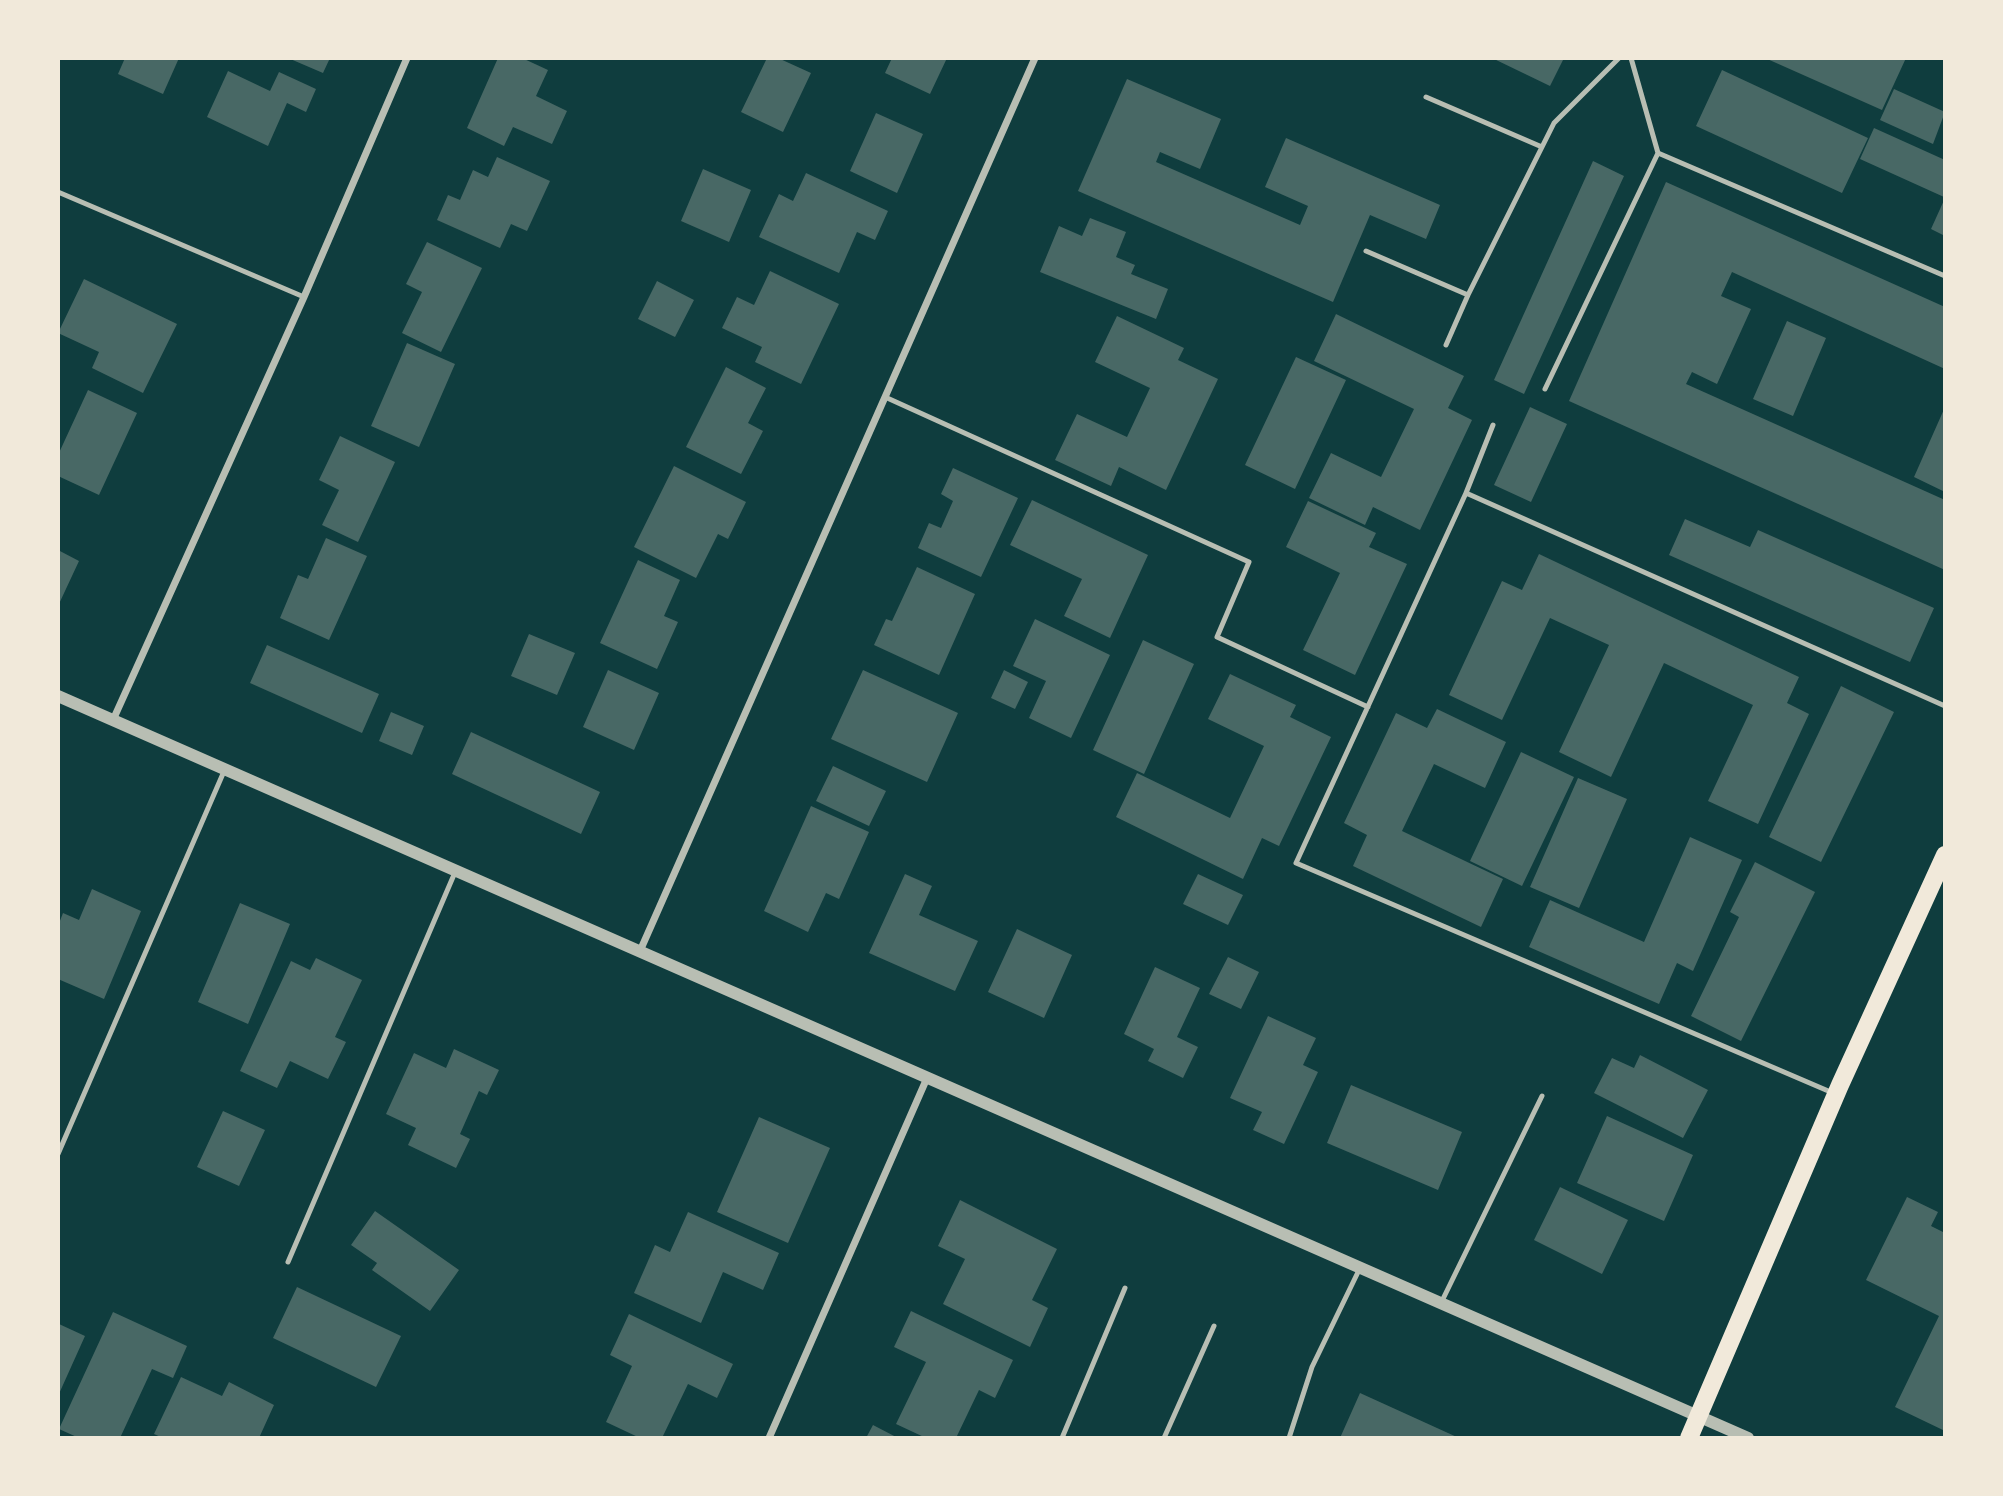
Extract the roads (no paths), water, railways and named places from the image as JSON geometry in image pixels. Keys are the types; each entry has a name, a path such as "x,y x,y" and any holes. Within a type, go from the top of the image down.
{"main road":[{"path":"1689,1438 1836,1095 1945,855"}],"street":[{"path":"113,720 304,297 407,58"},
{"path":"640,951 1035,58"},
{"path":"58,696 1748,1438"},
{"path":"769,1438 927,1077"}],"lane":[{"path":"1446,345 1554,123 1619,58"},
{"path":"1545,389 1658,153 1631,58"},
{"path":"1426,97 1542,147"},
{"path":"1658,153 1945,276"},
{"path":"58,192 304,297"},
{"path":"1366,251 1468,295"},
{"path":"885,397 1249,562 1217,637 1368,707"},
{"path":"1493,425 1466,493 1296,863 1836,1095"},
{"path":"1466,493 1945,706"},
{"path":"58,1154 225,769"},
{"path":"288,1262 456,870"},
{"path":"1441,1303 1542,1096"},
{"path":"1289,1438 1312,1367 1360,1268"},
{"path":"1062,1438 1125,1288"},
{"path":"1164,1438 1214,1326"}]}
